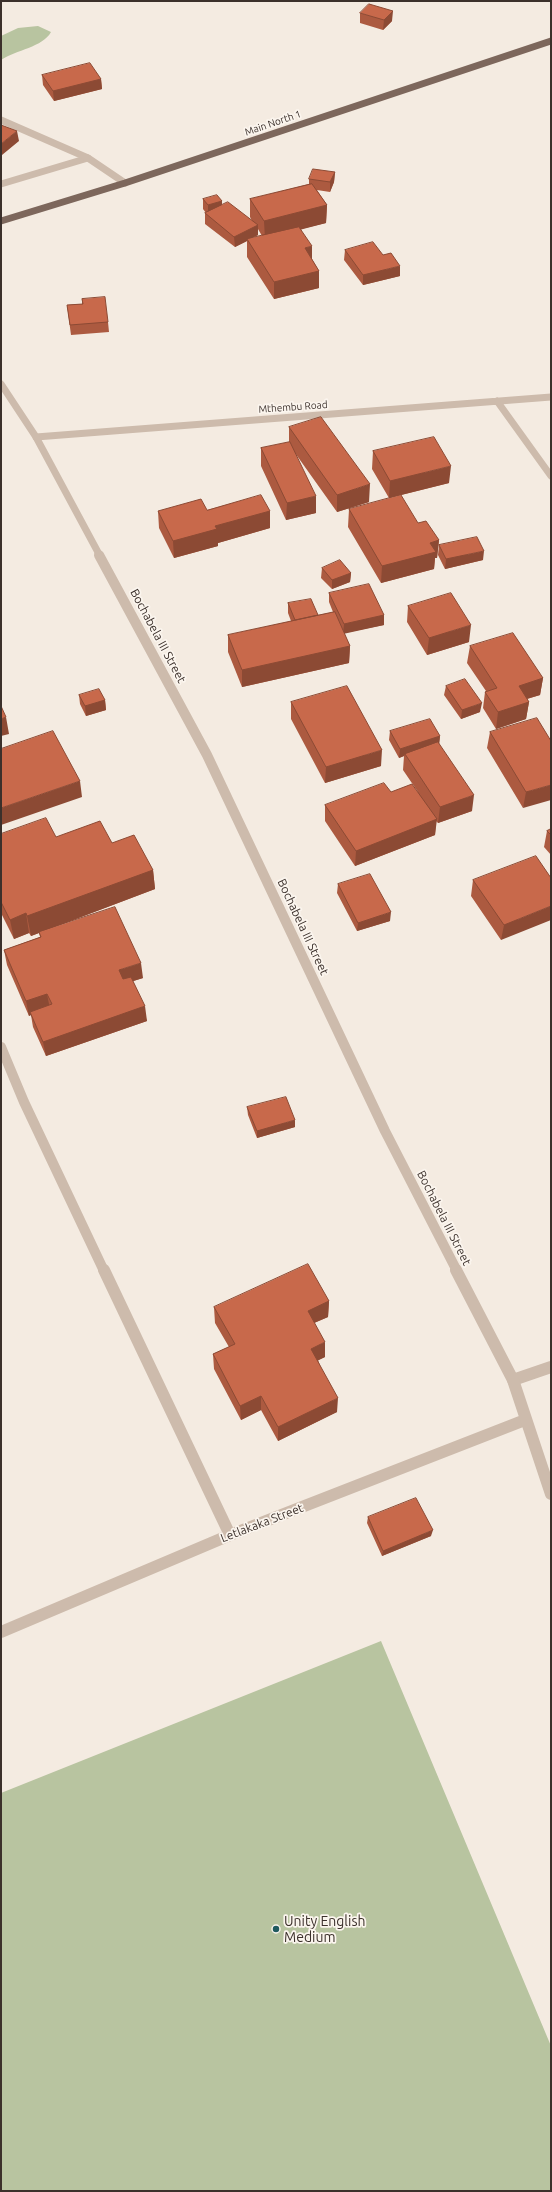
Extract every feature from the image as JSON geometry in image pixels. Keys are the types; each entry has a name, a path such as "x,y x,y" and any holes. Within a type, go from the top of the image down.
{"main road":[{"name":"Main North 1","path":"1,221 125,183 551,41"}],"street":[{"path":"1,120 88,158 125,183"},
{"path":"1,184 88,158"},
{"name":"Bochabela III Street","path":"1,384 36,437 207,755 385,1131 513,1380 525,1420 551,1494"},
{"name":"Mthembu Road","path":"36,437 551,397"},
{"path":"497,401 551,476"},
{"path":"1,1047 24,1102 230,1535"},
{"path":"513,1380 551,1367"},
{"name":"Letlakaka Street","path":"1,1632 230,1535 525,1420"}],"green space":[{"path":"38,26 51,32 36,45 1,60 1,36 18,28"},
{"name":"Unity English Medium","path":"381,1641 551,2046 551,2191 1,2191 1,1793"}],"building":[{"path":"369,4 393,11 384,20 360,13"},
{"path":"90,63 101,79 53,91 42,75"},
{"path":"1,125 17,131 1,144"},
{"path":"313,169 335,172 330,182 309,179"},
{"path":"312,184 327,205 264,221 250,199"},
{"path":"217,195 222,201 208,205 203,199"},
{"path":"228,202 258,225 234,237 205,213"},
{"path":"299,227 312,246 305,248 319,271 274,282 247,239"},
{"path":"373,242 383,255 391,253 400,266 363,275 345,250"},
{"path":"105,297 108,322 70,325 67,305 83,304 82,299"},
{"path":"321,417 370,484 337,495 289,427"},
{"path":"434,437 451,466 390,481 373,451"},
{"path":"290,442 316,496 287,503 261,448"},
{"path":"261,495 270,511 215,526 217,529 173,541 158,511 201,499 207,510"},
{"path":"401,495 418,523 426,521 439,540 430,543 436,552 382,566 349,509"},
{"path":"477,537 484,551 446,559 439,545"},
{"path":"340,560 351,573 332,580 322,568"},
{"path":"369,584 384,615 344,624 329,593"},
{"path":"451,593 471,625 429,638 408,606"},
{"path":"311,599 318,615 295,620 288,603"},
{"path":"335,612 350,646 242,670 228,635"},
{"path":"513,633 543,678 519,686 529,702 498,712 485,692 497,688 470,646"},
{"path":"465,679 482,703 462,710 446,686"},
{"path":"347,686 382,750 326,767 291,702"},
{"path":"99,689 105,700 85,706 79,695"},
{"path":"1,706 6,717 1,719"},
{"path":"537,718 551,741 551,785 526,792 490,732"},
{"path":"430,719 440,736 400,749 390,731"},
{"path":"53,731 80,781 1,808 1,749"},
{"path":"438,742 474,795 440,807 405,754"},
{"path":"384,783 391,792 412,784 437,819 356,851 325,805"},
{"path":"46,818 56,837 100,821 112,843 134,835 153,870 27,916 26,913 10,920 1,902 1,834"},
{"path":"551,829 551,835 547,831"},
{"path":"536,856 551,878 551,906 504,925 473,880"},
{"path":"370,874 391,912 358,923 338,884"},
{"path":"115,907 141,963 119,970 123,979 131,977 145,1006 43,1042 30,1012 52,1004 47,994 26,1001 4,950 41,937 39,932"},
{"path":"286,1097 295,1120 257,1131 247,1107"},
{"path":"308,1264 329,1301 308,1311 325,1342 311,1349 338,1398 278,1427 261,1396 240,1406 213,1354 235,1344 214,1307"},
{"path":"416,1498 433,1530 383,1551 368,1517"}],"place":[{"name":"Unity English Medium","path":"276,1929"}]}
